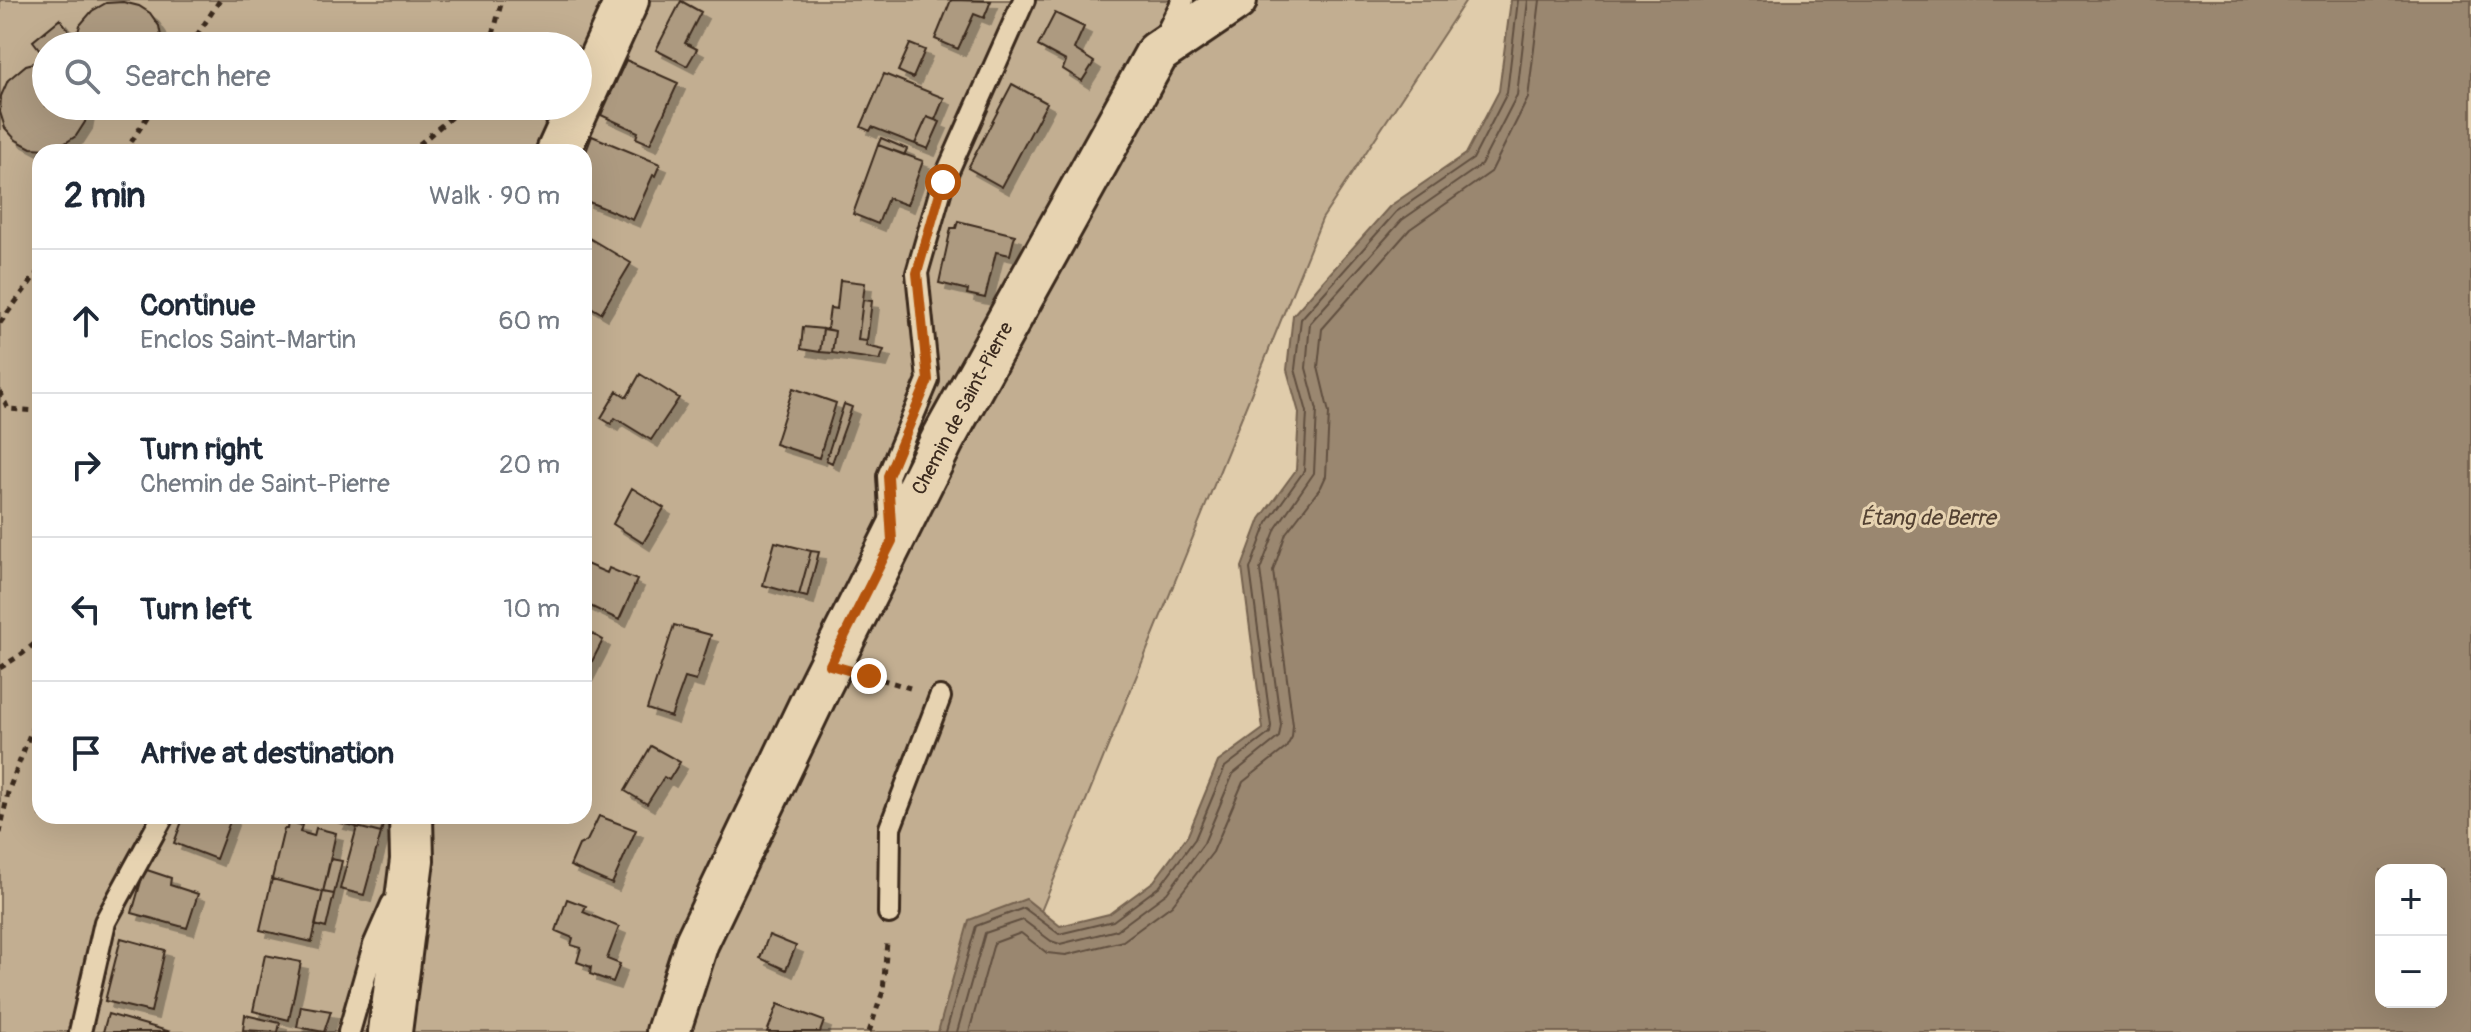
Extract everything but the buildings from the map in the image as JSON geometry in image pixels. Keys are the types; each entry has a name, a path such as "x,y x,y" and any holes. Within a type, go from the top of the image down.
{"street":[{"path":"592,77 627,0"},
{"name":"Chemin de Saint-Pierre","path":"668,1032 697,942 943,439 1157,53 1235,0"},
{"path":"562,144 573,120"},
{"path":"390,1032 412,860 411,824"}],"lane":[{"path":"892,541 888,476 928,380 917,273 943,182 1024,0"},
{"path":"1157,53 1183,0"},
{"path":"889,913 890,828 940,697"},
{"path":"80,1032 105,922 159,824"},
{"path":"349,1032 374,945 412,860"}],"path":[{"path":"199,32 220,0"},
{"path":"494,32 502,0"},
{"path":"130,144 145,120"},
{"path":"419,144 448,120"},
{"path":"0,323 32,280"},
{"path":"0,391 8,409 32,410"},
{"path":"0,668 32,646"},
{"path":"830,665 940,697"},
{"path":"0,833 8,792 32,729"},
{"path":"869,1032 883,991 889,913"}],"shaded area":[{"path":"0,0 1466,0 1322,219 992,1032 0,1032"}],"water":[{"name":"Étang de Berre","path":"1511,0 2471,0 2471,1032 938,1032 969,920 1026,899 1060,926 1109,914 1154,881 1188,835 1218,762 1263,729 1242,567 1260,519 1296,470 1299,413 1287,370 1293,315 1390,206 1466,154 1499,91"}],"route":[{"path":"869,676 830,665 892,541 888,476 928,380 917,273 943,182"}]}
